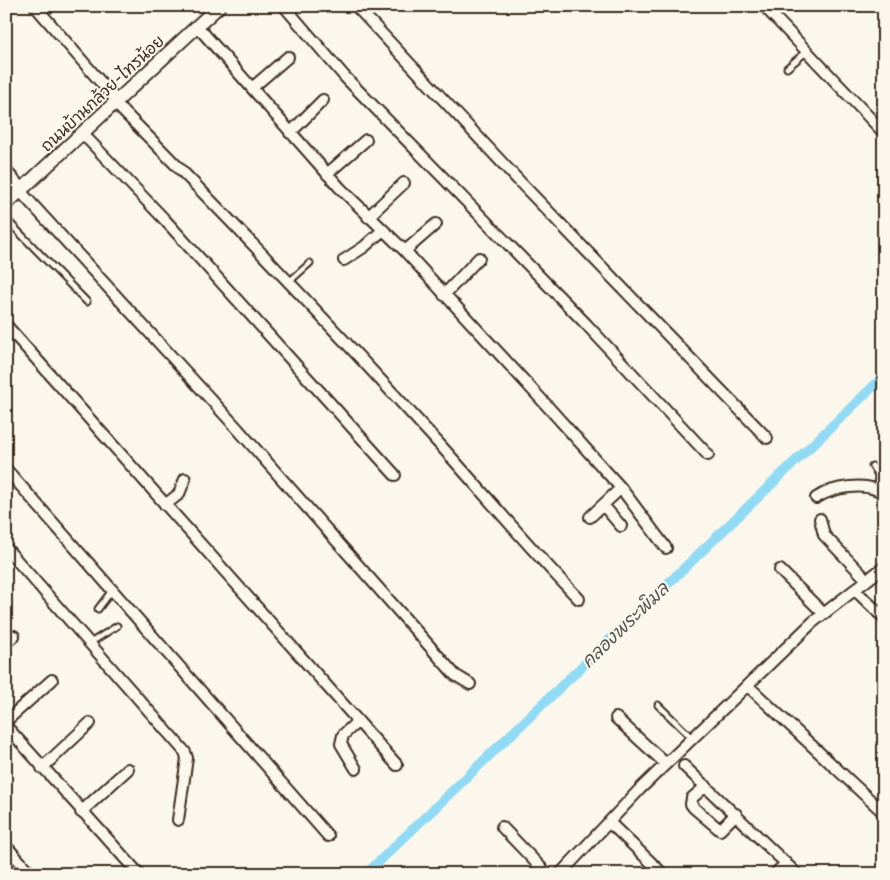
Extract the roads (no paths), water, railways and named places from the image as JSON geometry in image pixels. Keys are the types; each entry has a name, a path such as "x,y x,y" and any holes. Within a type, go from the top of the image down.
{"street":[{"path":"35,6 115,101 290,280 444,449 533,551 579,599"},
{"name":"ถนนบ้านกล้วย-ไทรน้อย","path":"6,204 219,6"},
{"path":"284,6 346,76 587,325 708,455"},
{"path":"356,6 520,182 768,438"},
{"path":"764,6 884,133"},
{"path":"198,27 327,174 368,217 405,251 620,488 666,548"},
{"path":"252,88 288,57"},
{"path":"290,133 323,100"},
{"path":"82,133 165,220 395,475"},
{"path":"327,174 366,140"},
{"path":"6,171 455,675 470,684"},
{"path":"368,217 404,183"},
{"path":"405,251 436,224"},
{"path":"344,260 364,247 383,230"},
{"path":"444,295 479,258"},
{"path":"6,326 397,765"},
{"path":"6,469 328,836"},
{"path":"165,505 179,494 185,479"},
{"path":"590,517 620,488"},
{"path":"816,498 838,488 881,492"},
{"path":"603,505 621,526"},
{"path":"820,519 824,535 867,580"},
{"path":"6,548 185,752 187,758 178,820"},
{"path":"560,874 666,764 823,613 884,567"},
{"path":"780,570 823,613"},
{"path":"855,590 884,618"},
{"path":"6,720 52,680"},
{"path":"748,686 884,813"},
{"path":"616,718 666,764"},
{"path":"356,768 341,744 343,735 358,721"},
{"path":"42,768 90,724"},
{"path":"6,726 81,812 139,874"},
{"path":"684,766 797,874"},
{"path":"81,812 128,769"},
{"path":"706,786 692,798 691,804 694,808 720,830 736,814"},
{"path":"609,822 664,874"},
{"path":"502,828 547,874"},
{"path":"6,846 31,874"},
{"path":"776,874 786,863"}],"lane":[{"path":"787,68 806,52"},
{"path":"6,219 87,302"},
{"path":"290,280 310,263"},
{"path":"872,466 878,475 881,492"},
{"path":"98,609 113,589"},
{"path":"90,643 117,626"},
{"path":"658,705 692,739"}],"waterway":[{"name":"คลองพระพิมล","path":"366,874 884,376"}]}
